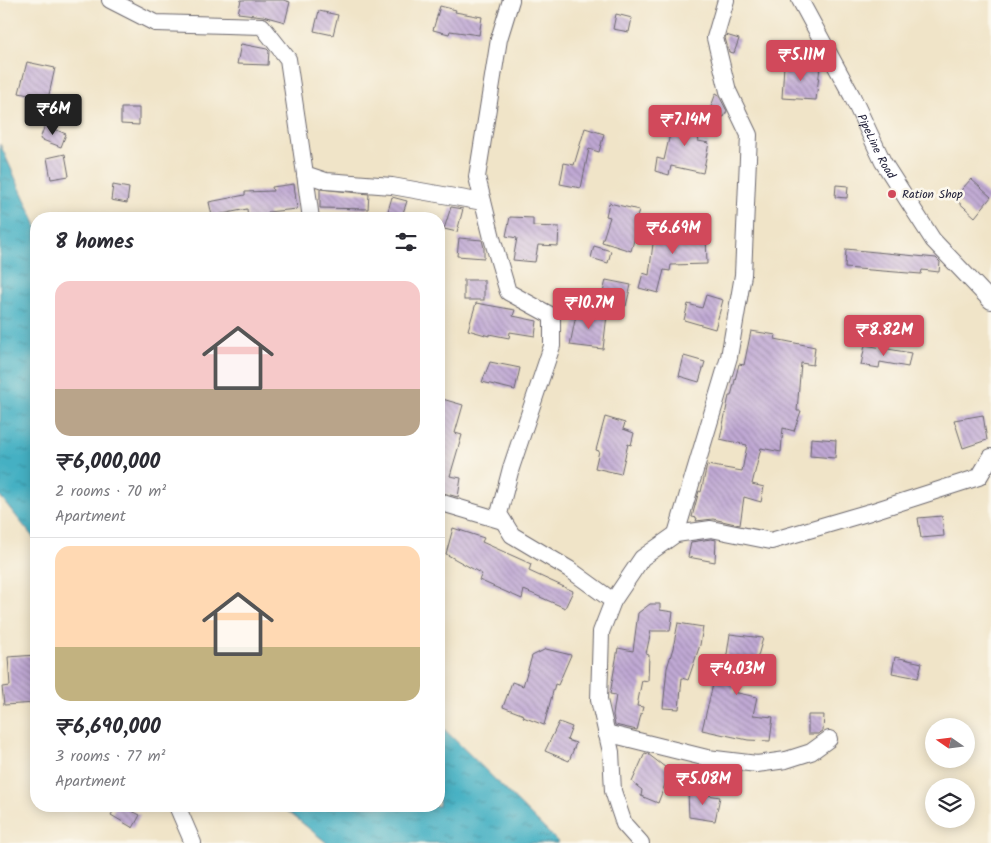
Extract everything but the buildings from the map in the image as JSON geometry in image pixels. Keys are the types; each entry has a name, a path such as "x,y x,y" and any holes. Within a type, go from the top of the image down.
{"street":[{"path":"110,0 156,23 262,26 288,59 310,212"},
{"path":"511,0 499,38 477,177 508,292 552,316 552,346 499,514 512,535 569,569 613,601"},
{"path":"676,534 729,357 742,274 749,135 728,91 715,38 726,0"},
{"name":"PipeLine Road","path":"800,0 852,96 882,162 933,240 991,301"},
{"path":"305,174 326,181 392,186 483,202"},
{"path":"641,843 624,824 613,791 611,752 599,700 601,632 613,601 642,558 676,534 711,529 771,541 870,512 979,476 991,457"},
{"path":"445,504 504,521"},
{"path":"606,733 707,758 757,764 786,760 810,752 829,739"},
{"path":"179,812 192,843"}],"water":[{"path":"0,144 31,212 30,534 0,496"},
{"path":"445,730 559,843 327,843 288,812 445,812"}],"place":[{"name":"Ration Shop","path":"892,194"}]}
